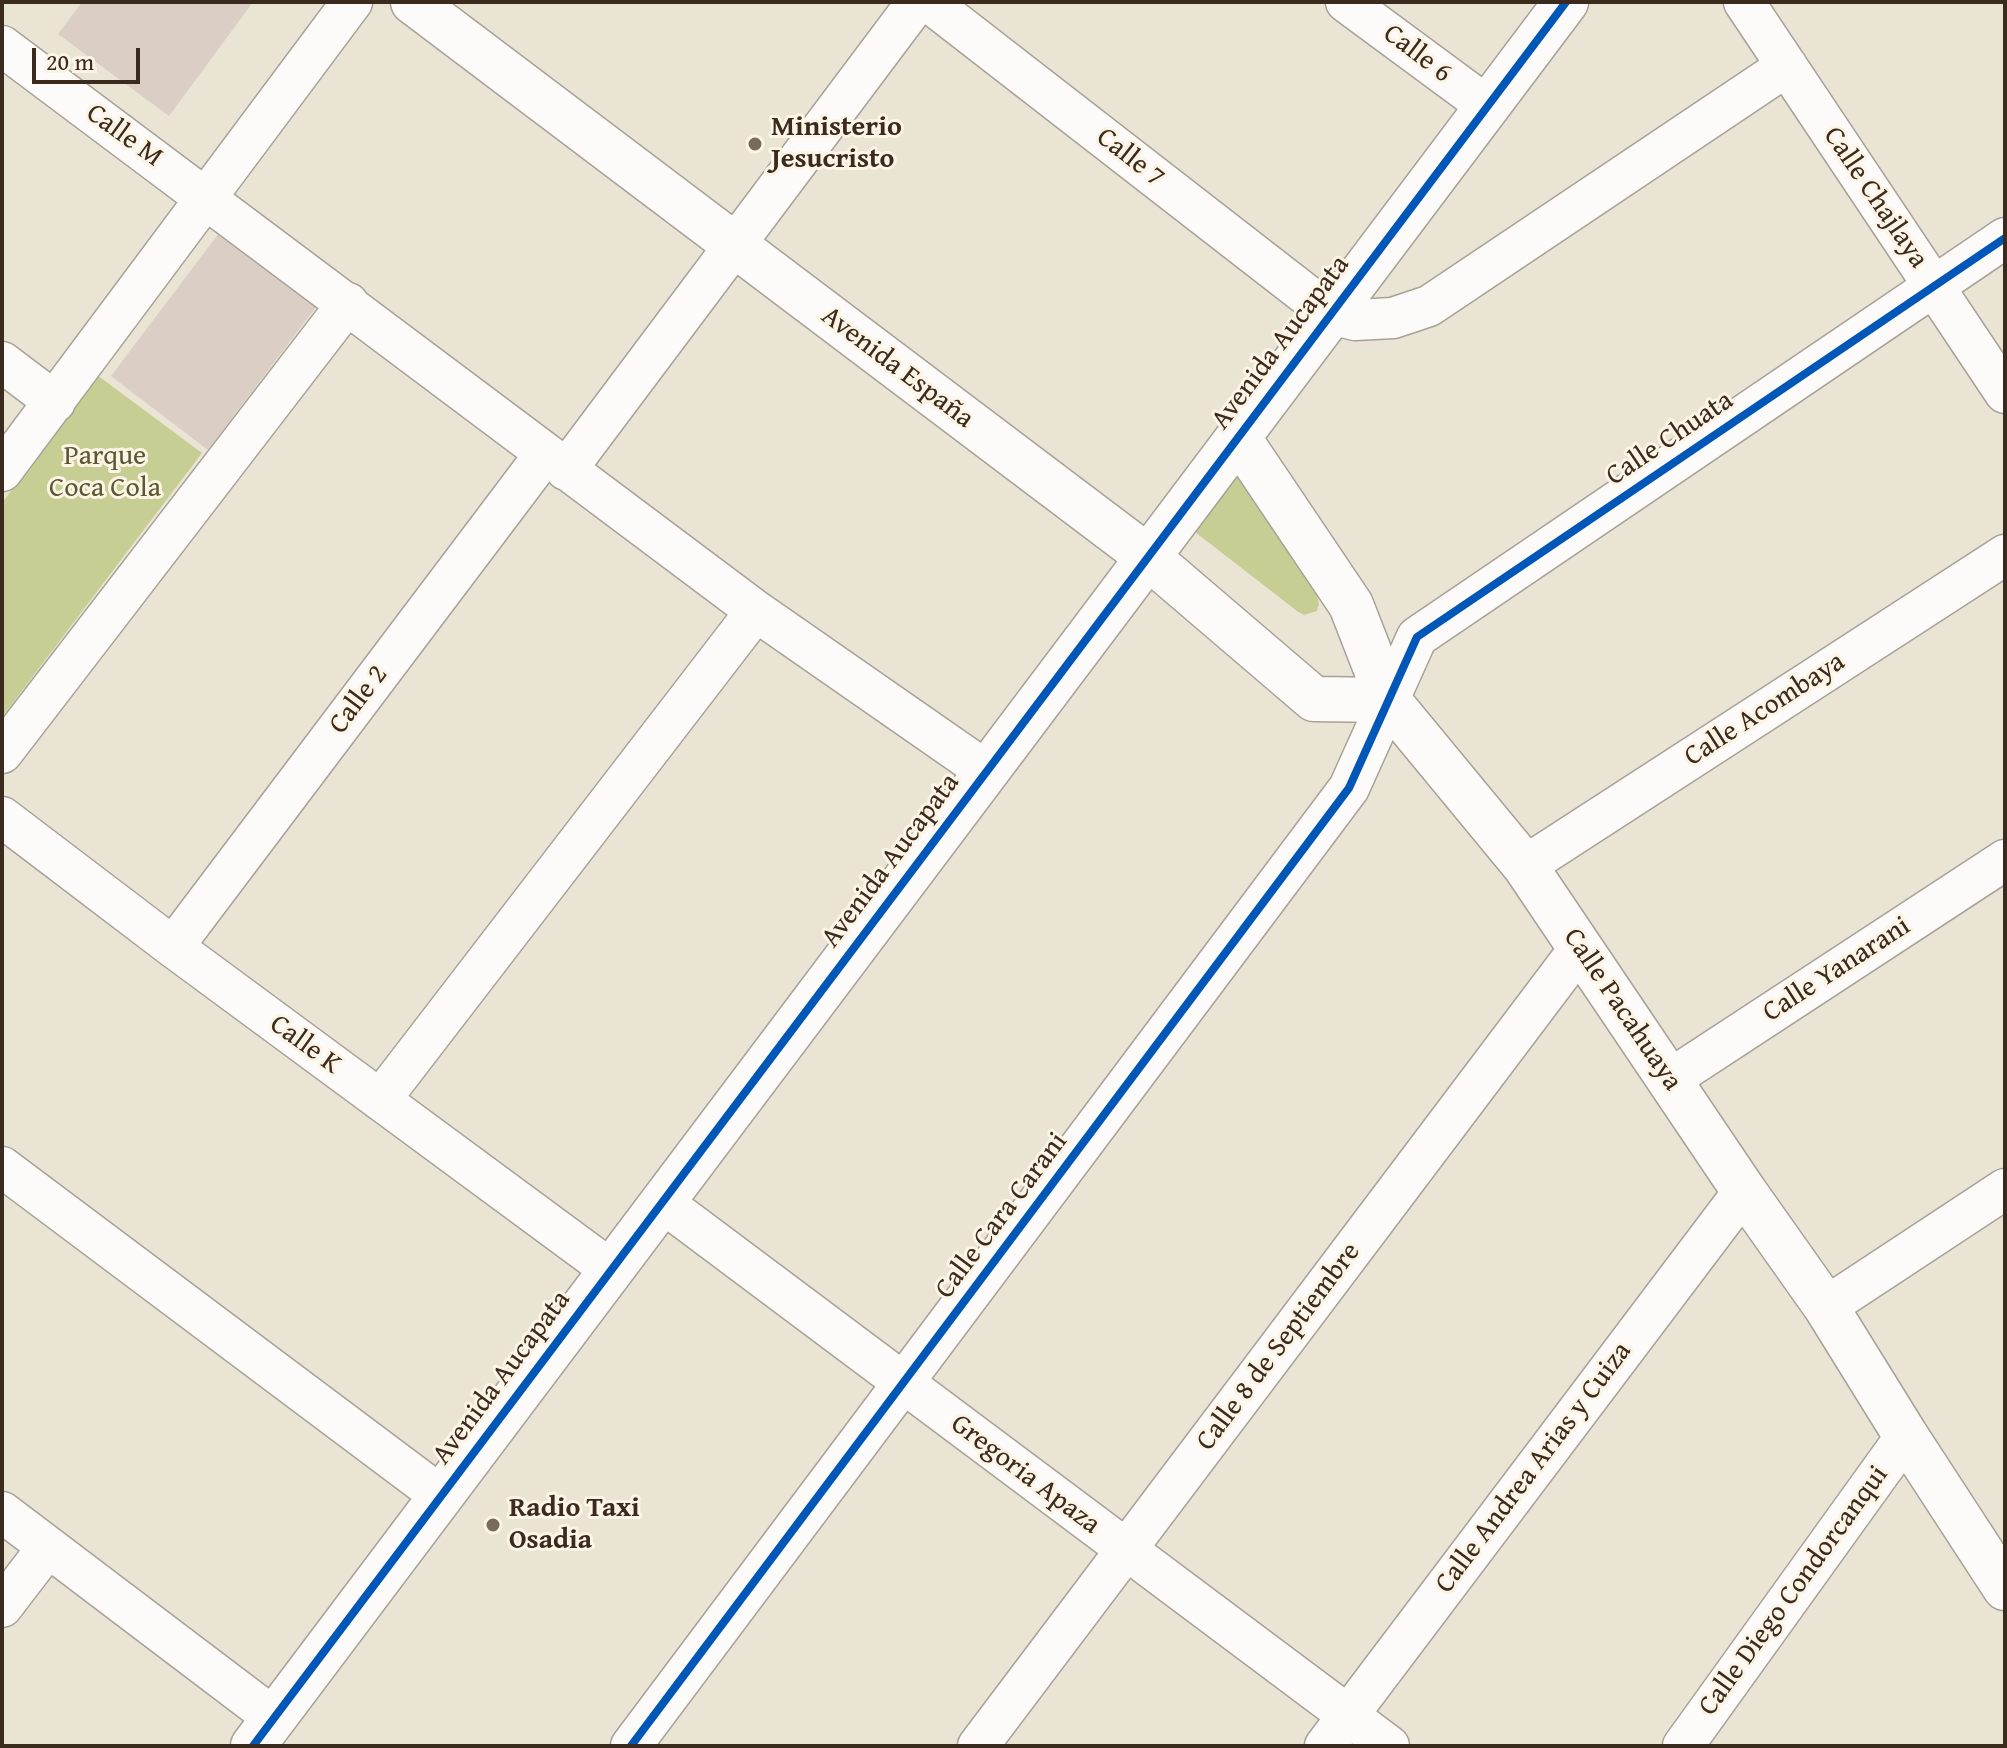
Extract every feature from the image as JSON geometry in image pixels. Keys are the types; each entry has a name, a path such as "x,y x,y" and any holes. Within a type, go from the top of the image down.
{"street":[{"path":"2,471 352,2"},
{"name":"Avenida España","path":"413,2 1148,557 1314,699 1388,700"},
{"name":"Calle 2","path":"173,947 556,462 736,246 917,2"},
{"name":"Calle 7","path":"929,2 1331,314"},
{"name":"Calle 6","path":"1346,2 1487,106"},
{"name":"Avenida Aucapata","path":"264,1732 1566,2"},
{"name":"Calle Chajlaya","path":"1744,2 2005,393"},
{"name":"Calle M","path":"2,46 756,611 986,771"},
{"path":"1331,314 1355,320 1393,318 1429,306 1787,66"},
{"name":"Calle Chuata","path":"1388,700 1417,637 2005,238"},
{"path":"2,753 348,303"},
{"path":"2,362 55,402"},
{"name":"Calle Pacahuaya","path":"1238,437 1351,605 1388,700 1525,866 1826,1307 2005,1588"},
{"name":"Calle Acombaya","path":"1525,866 2005,555"},
{"path":"380,1100 756,611"},
{"name":"Calle Cara Carani","path":"631,1746 1349,788 1388,700"},
{"name":"Calle K","path":"2,817 611,1270"},
{"name":"Calle Yanarani","path":"1669,1080 2005,860"},
{"name":"Calle 8 de Septiembre","path":"978,1746 1580,948"},
{"path":"2,1167 441,1496"},
{"path":"1826,1307 2005,1189"},
{"name":"Calle Andrea Arias y Cuiza","path":"1337,1730 1744,1191"},
{"name":"Gregoria Apaza","path":"662,1202 1125,1551 1337,1730 1389,1746"},
{"name":"Calle Diego Condorcanqui","path":"1683,1746 1906,1436"},
{"path":"2,1512 48,1547 264,1732"},
{"path":"2,1607 48,1547"}],"green space":[{"name":"Parque Coca Cola","path":"97,375 202,453 2,717 2,503"},
{"path":"1191,464 1233,466 1316,591 1317,611 1304,615 1297,611 1186,525 1176,489"}],"building":[{"path":"82,2 253,2 169,116 58,34"},
{"path":"222,229 319,303 208,450 111,376"}],"cycle path":[{"path":"253,1746 1566,2"},
{"path":"631,1746 1349,788 1417,637 2005,238"}],"place":[{"name":"Ministerio Jesucristo","path":"755,144"},
{"name":"Radio Taxi Osadia","path":"493,1525"}]}
